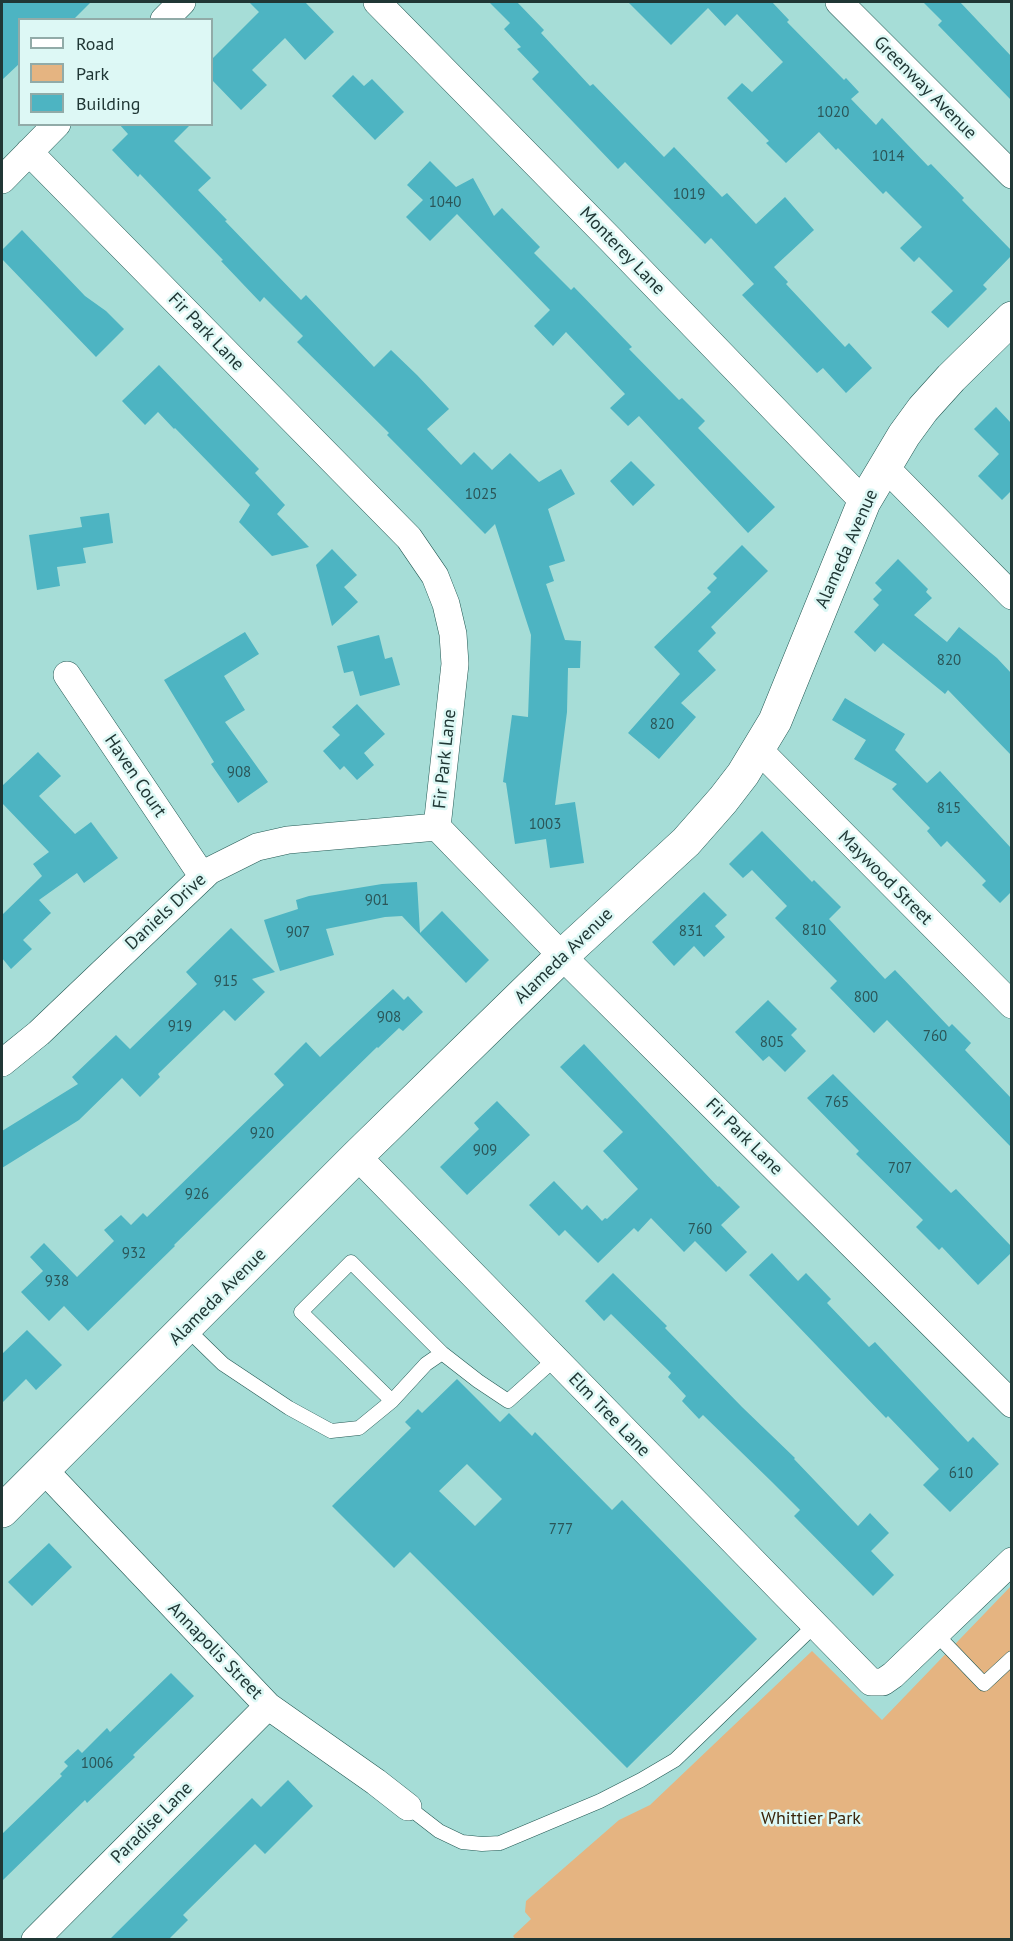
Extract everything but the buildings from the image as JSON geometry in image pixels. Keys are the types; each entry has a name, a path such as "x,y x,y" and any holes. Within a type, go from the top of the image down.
{"street":[{"path":"166,18 182,2"},
{"name":"Monterey Lane","path":"377,2 864,502"},
{"name":"Greenway Avenue","path":"839,2 1011,175"},
{"path":"2,180 55,126"},
{"name":"Fir Park Lane","path":"29,152 409,538 435,576 446,604 453,634 455,664 437,827 562,956 1011,1404"},
{"name":"Alameda Avenue","path":"2,1511 357,1156 562,956 686,842 723,800 759,750 775,721 864,502 904,435 923,409 951,378 1011,318"},
{"path":"885,467 1011,596"},
{"name":"Haven Court","path":"67,675 202,877"},
{"name":"Maywood Street","path":"759,750 1011,1005"},
{"name":"Daniels Drive","path":"2,1063 39,1033 209,871 257,847 288,840 437,827"},
{"name":"Elm Tree Lane","path":"357,1156 861,1673 874,1683 886,1681 936,1634"},
{"name":"Annapolis Street","path":"44,1470 268,1706 408,1807"},
{"path":"936,1634 1011,1561"},
{"name":"Paradise Lane","path":"35,1940 268,1706"}],"lane":[{"path":"392,1401 301,1312 351,1262 442,1353 508,1401 555,1359"},
{"path":"186,1328 224,1364 289,1408 332,1431 359,1428 392,1401 426,1364 442,1353"},
{"path":"408,1807 439,1832 462,1842 482,1844 500,1843 600,1801 675,1760 815,1625"},
{"path":"936,1634 984,1684 1011,1658"}],"green space":[{"name":"Whittier Park","path":"1011,1586 1011,1939 516,1940 513,1936 531,1919 525,1912 526,1901 619,1820 650,1805 812,1651 882,1720"}]}
